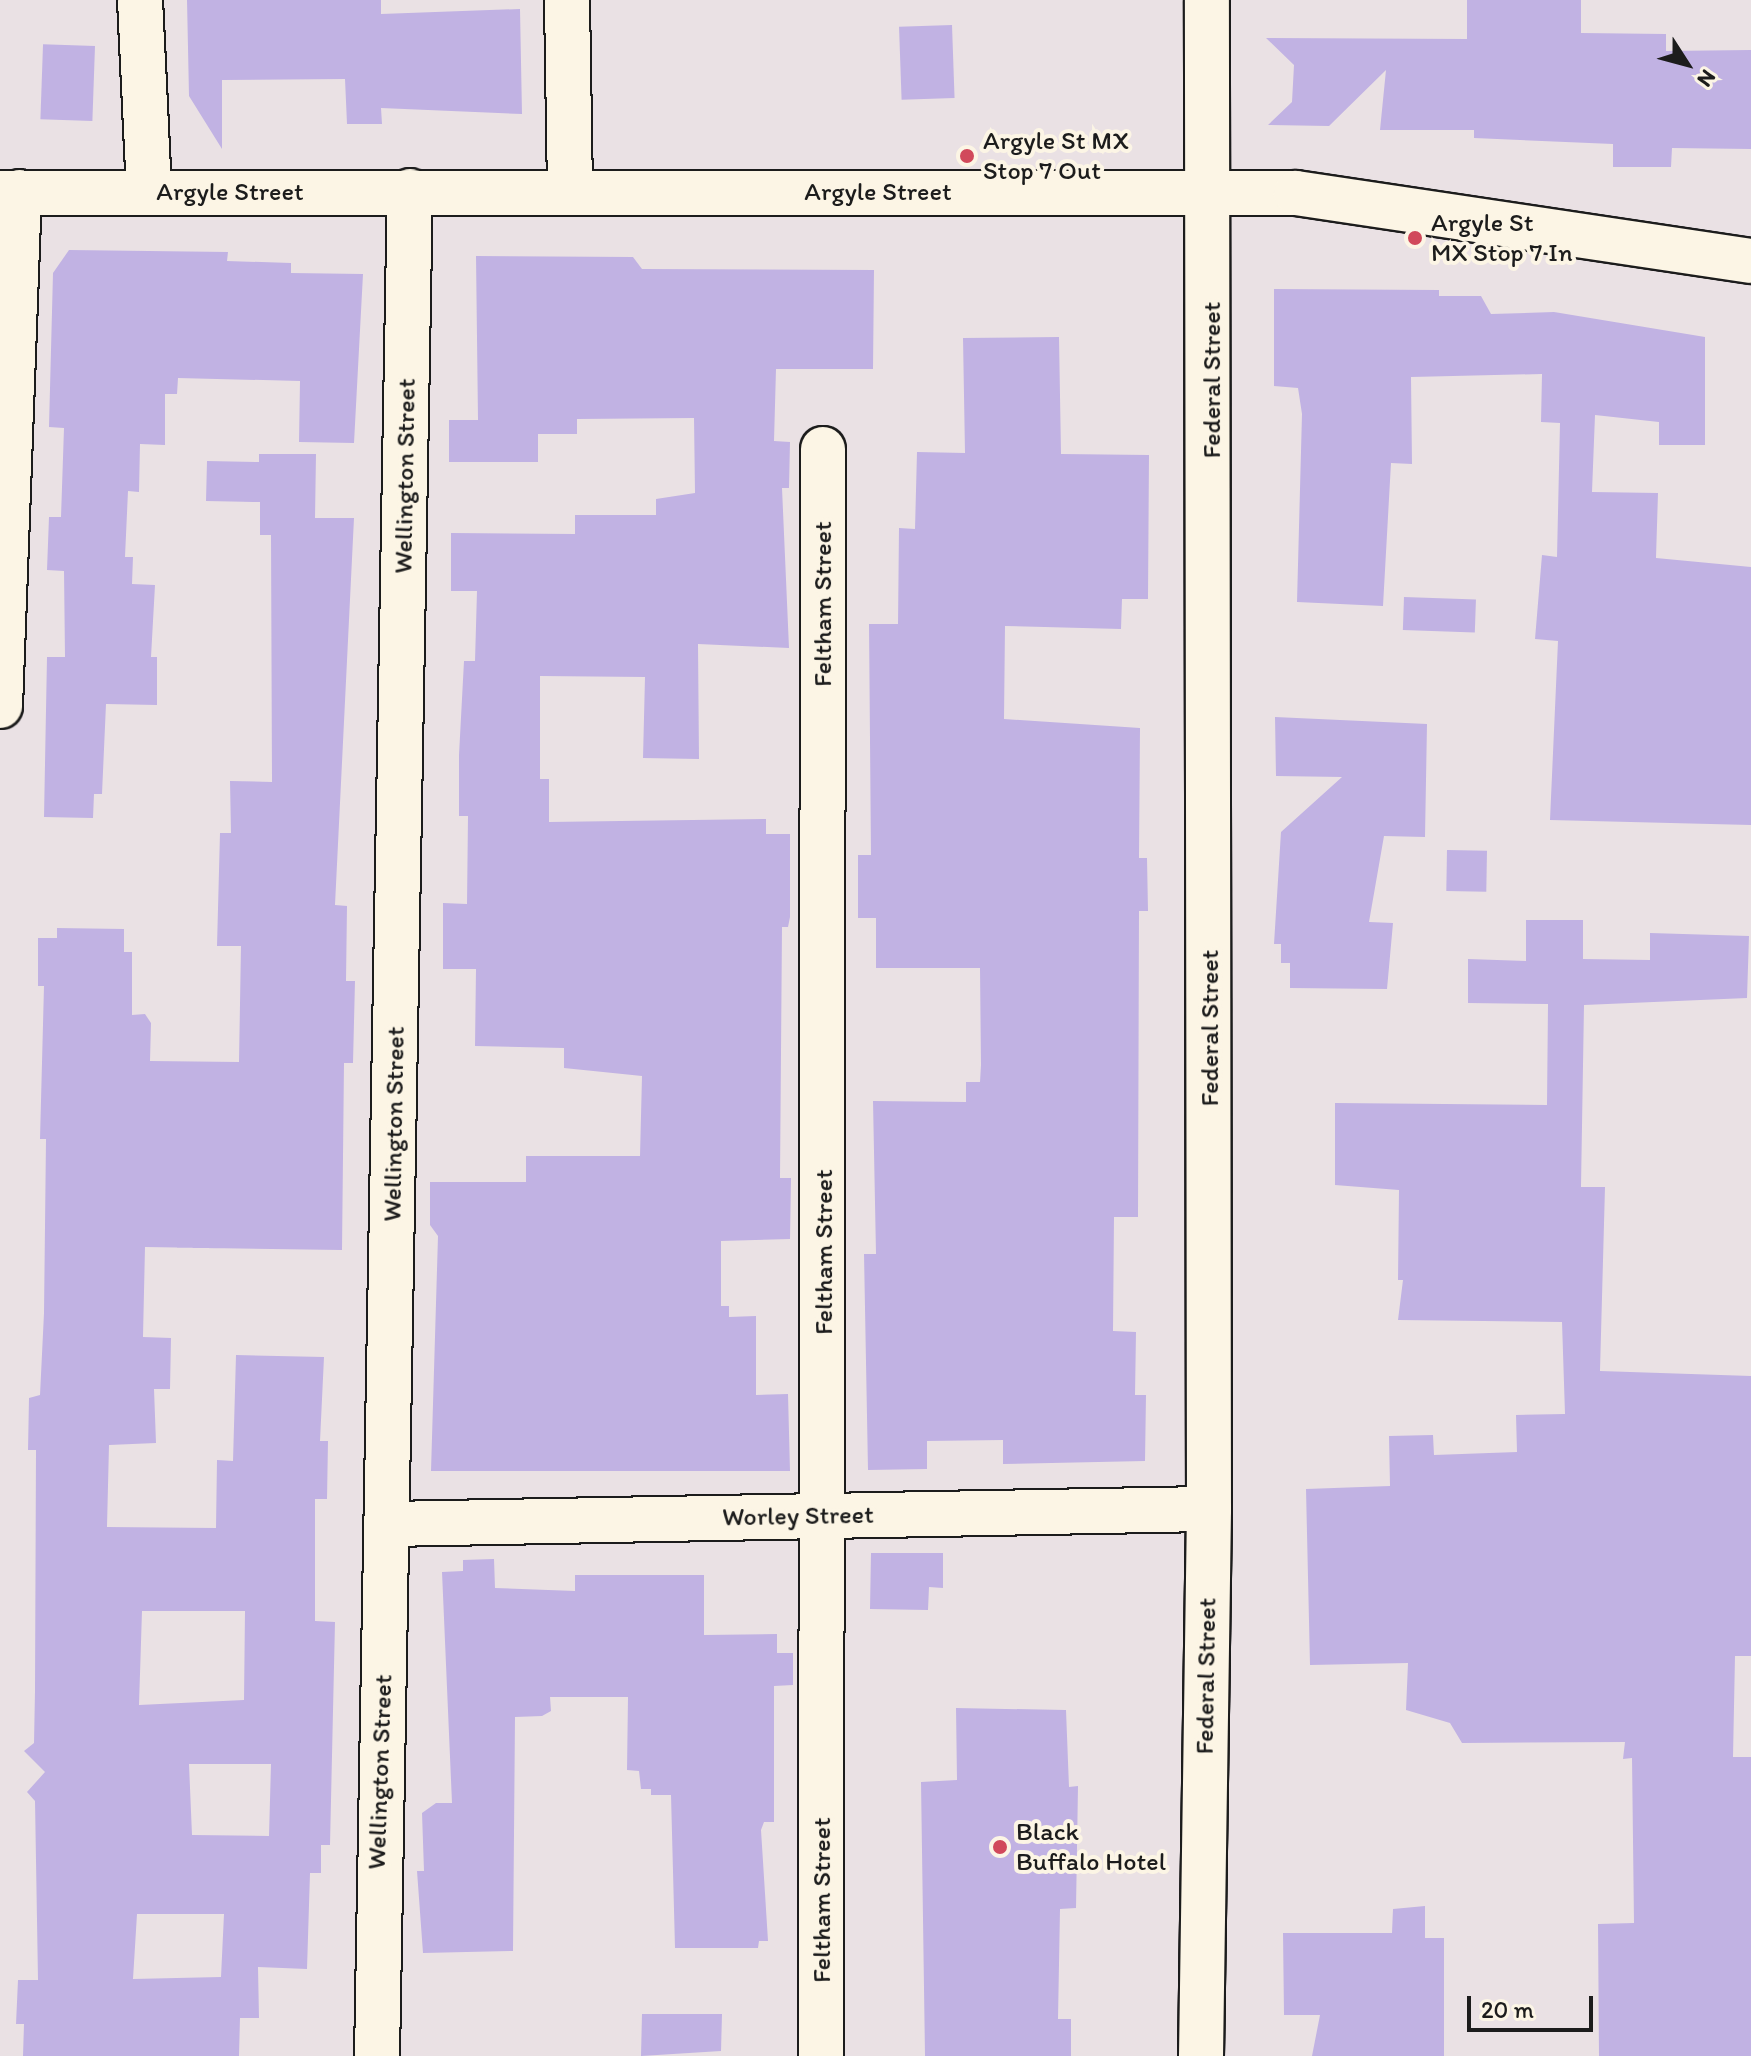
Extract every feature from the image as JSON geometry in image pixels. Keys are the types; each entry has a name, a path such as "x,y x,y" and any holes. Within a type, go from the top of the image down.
{"street":[{"path":"140,0 149,193"},
{"path":"567,0 570,191"},
{"name":"Federal Street","path":"1201,2056 1209,1509 1212,191 1207,0"},
{"name":"Wellington Street","path":"377,2056 377,1809 388,1524 410,191"},
{"name":"Argyle Street","path":"10,192 1212,191 1402,206 1751,261"},
{"path":"0,706 10,192"},
{"name":"Feltham Street","path":"821,2056 825,1516 823,449"},
{"name":"Worley Street","path":"388,1524 1209,1509"}],"building":[{"path":"187,0 381,0 381,14 520,9 522,114 381,108 382,124 347,124 345,79 222,80 222,149 189,96"},
{"path":"1467,0 1581,0 1581,33 1666,34 1666,51 1751,50 1751,149 1672,148 1671,167 1613,167 1613,144 1474,138 1474,130 1380,130 1386,70 1329,126 1268,125 1292,102 1294,65 1266,38 1467,39"},
{"path":"952,25 955,98 902,100 899,27"},
{"path":"43,44 95,46 92,121 40,119"},
{"path":"69,250 228,252 227,261 291,263 291,273 363,274 354,443 299,442 300,381 178,378 177,394 165,394 165,445 140,444 139,492 128,491 125,557 133,557 132,584 155,585 151,657 157,657 157,705 106,704 102,794 94,794 93,818 44,817 47,657 65,657 64,571 47,570 49,517 61,517 64,428 49,427 53,273"},
{"path":"476,256 633,257 642,269 874,270 873,369 776,369 774,441 790,442 789,488 782,488 789,648 698,644 699,759 643,758 645,677 540,676 540,779 549,779 549,822 766,819 766,834 790,834 790,917 788,927 782,927 780,1178 791,1178 790,1239 721,1241 721,1306 729,1306 729,1317 756,1316 756,1395 788,1394 790,1471 431,1471 438,1236 430,1225 430,1182 526,1182 526,1156 640,1156 642,1076 564,1068 564,1048 475,1046 476,969 443,969 443,903 467,904 468,816 459,816 459,755 464,661 475,661 477,591 451,591 451,533 575,534 575,515 656,515 656,499 695,493 694,418 577,419 577,434 538,434 538,462 449,462 449,420 478,420"},
{"path":"1274,289 1439,290 1439,296 1481,296 1491,314 1554,312 1705,337 1705,445 1659,445 1659,422 1595,415 1592,492 1658,493 1656,558 1751,567 1751,825 1550,820 1558,641 1535,639 1542,555 1557,557 1560,423 1541,422 1542,374 1411,377 1412,464 1391,463 1383,606 1297,602 1302,414 1298,388 1274,386"},
{"path":"1059,337 1061,454 1149,455 1148,599 1122,599 1121,629 1005,626 1004,719 1140,728 1139,858 1147,858 1148,911 1139,911 1138,1217 1114,1217 1113,1331 1136,1332 1135,1395 1146,1395 1145,1461 1003,1464 1003,1440 927,1441 927,1469 868,1470 864,1254 876,1254 873,1101 966,1102 966,1082 980,1082 981,1065 980,968 876,968 876,918 858,918 858,855 871,855 869,624 898,624 899,528 915,529 917,452 965,453 963,338"},
{"path":"259,454 316,454 315,518 354,518 335,905 347,906 346,981 355,981 353,1063 344,1063 342,1250 145,1247 143,1337 171,1338 170,1389 154,1389 156,1443 109,1445 107,1527 216,1528 217,1460 233,1461 236,1355 324,1357 320,1441 328,1441 327,1499 315,1499 315,1621 335,1622 330,1845 321,1845 321,1873 310,1873 307,1969 258,1967 259,2018 240,2018 239,2056 23,2056 24,2024 16,2024 18,1980 38,1980 35,1801 27,1792 45,1772 24,1751 34,1743 35,1691 36,1450 28,1450 29,1398 40,1395 44,1313 46,1139 40,1139 44,986 38,986 38,938 57,938 57,928 124,929 124,952 132,952 132,1015 145,1014 151,1023 150,1061 239,1062 241,946 217,946 220,833 231,833 230,781 272,782 271,535 260,535 260,502 206,501 207,461 259,462","holes":["142,1611 245,1611 244,1700 139,1705","189,1764 271,1764 269,1836 192,1835","137,1914 224,1914 221,1977 133,1979"]},
{"path":"1404,597 1476,600 1475,632 1403,630"},
{"path":"1275,717 1427,724 1425,837 1384,836 1369,922 1393,923 1387,989 1290,988 1290,963 1281,963 1281,944 1274,944 1281,832 1342,777 1276,776"},
{"path":"1447,850 1487,851 1486,892 1446,891"},
{"path":"1526,920 1583,920 1583,959 1650,960 1650,933 1749,936 1747,998 1584,1005 1581,1187 1605,1187 1600,1371 1751,1376 1751,1656 1735,1656 1733,1757 1751,1757 1751,2056 1599,2056 1598,1924 1634,1923 1632,1758 1623,1759 1625,1742 1462,1743 1450,1723 1406,1710 1408,1663 1310,1665 1306,1489 1390,1486 1389,1436 1433,1435 1434,1455 1517,1452 1516,1415 1565,1414 1562,1322 1398,1320 1403,1280 1398,1280 1399,1190 1335,1185 1335,1103 1547,1105 1548,1004 1468,1003 1468,959 1526,961"},
{"path":"871,1553 943,1553 943,1588 929,1587 928,1610 870,1609"},
{"path":"494,1559 495,1588 575,1591 575,1575 704,1575 704,1635 777,1634 777,1653 793,1653 793,1685 774,1686 774,1822 764,1822 761,1830 768,1941 759,1941 758,1948 675,1948 671,1795 651,1795 651,1789 641,1789 639,1771 627,1770 628,1697 550,1697 551,1711 542,1716 515,1717 513,1951 423,1953 417,1871 424,1871 422,1813 436,1803 452,1803 442,1572 463,1571 463,1560"},
{"name":"Black Buffalo Hotel","path":"956,1708 1066,1710 1069,1787 1078,1786 1076,1908 1060,1909 1058,2019 1071,2019 1071,2056 925,2056 921,1782 957,1780"},
{"path":"1425,1906 1425,1938 1444,1938 1444,2056 1312,2056 1320,2015 1284,2015 1283,1933 1392,1933 1393,1909"},
{"path":"642,2014 722,2014 721,2051 641,2056"}],"place":[{"name":"Argyle St MX Stop 7 Out","path":"967,156"},
{"name":"Argyle St MX Stop 7 In","path":"1415,238"},
{"name":"Black Buffalo Hotel","path":"1000,1847"}]}
